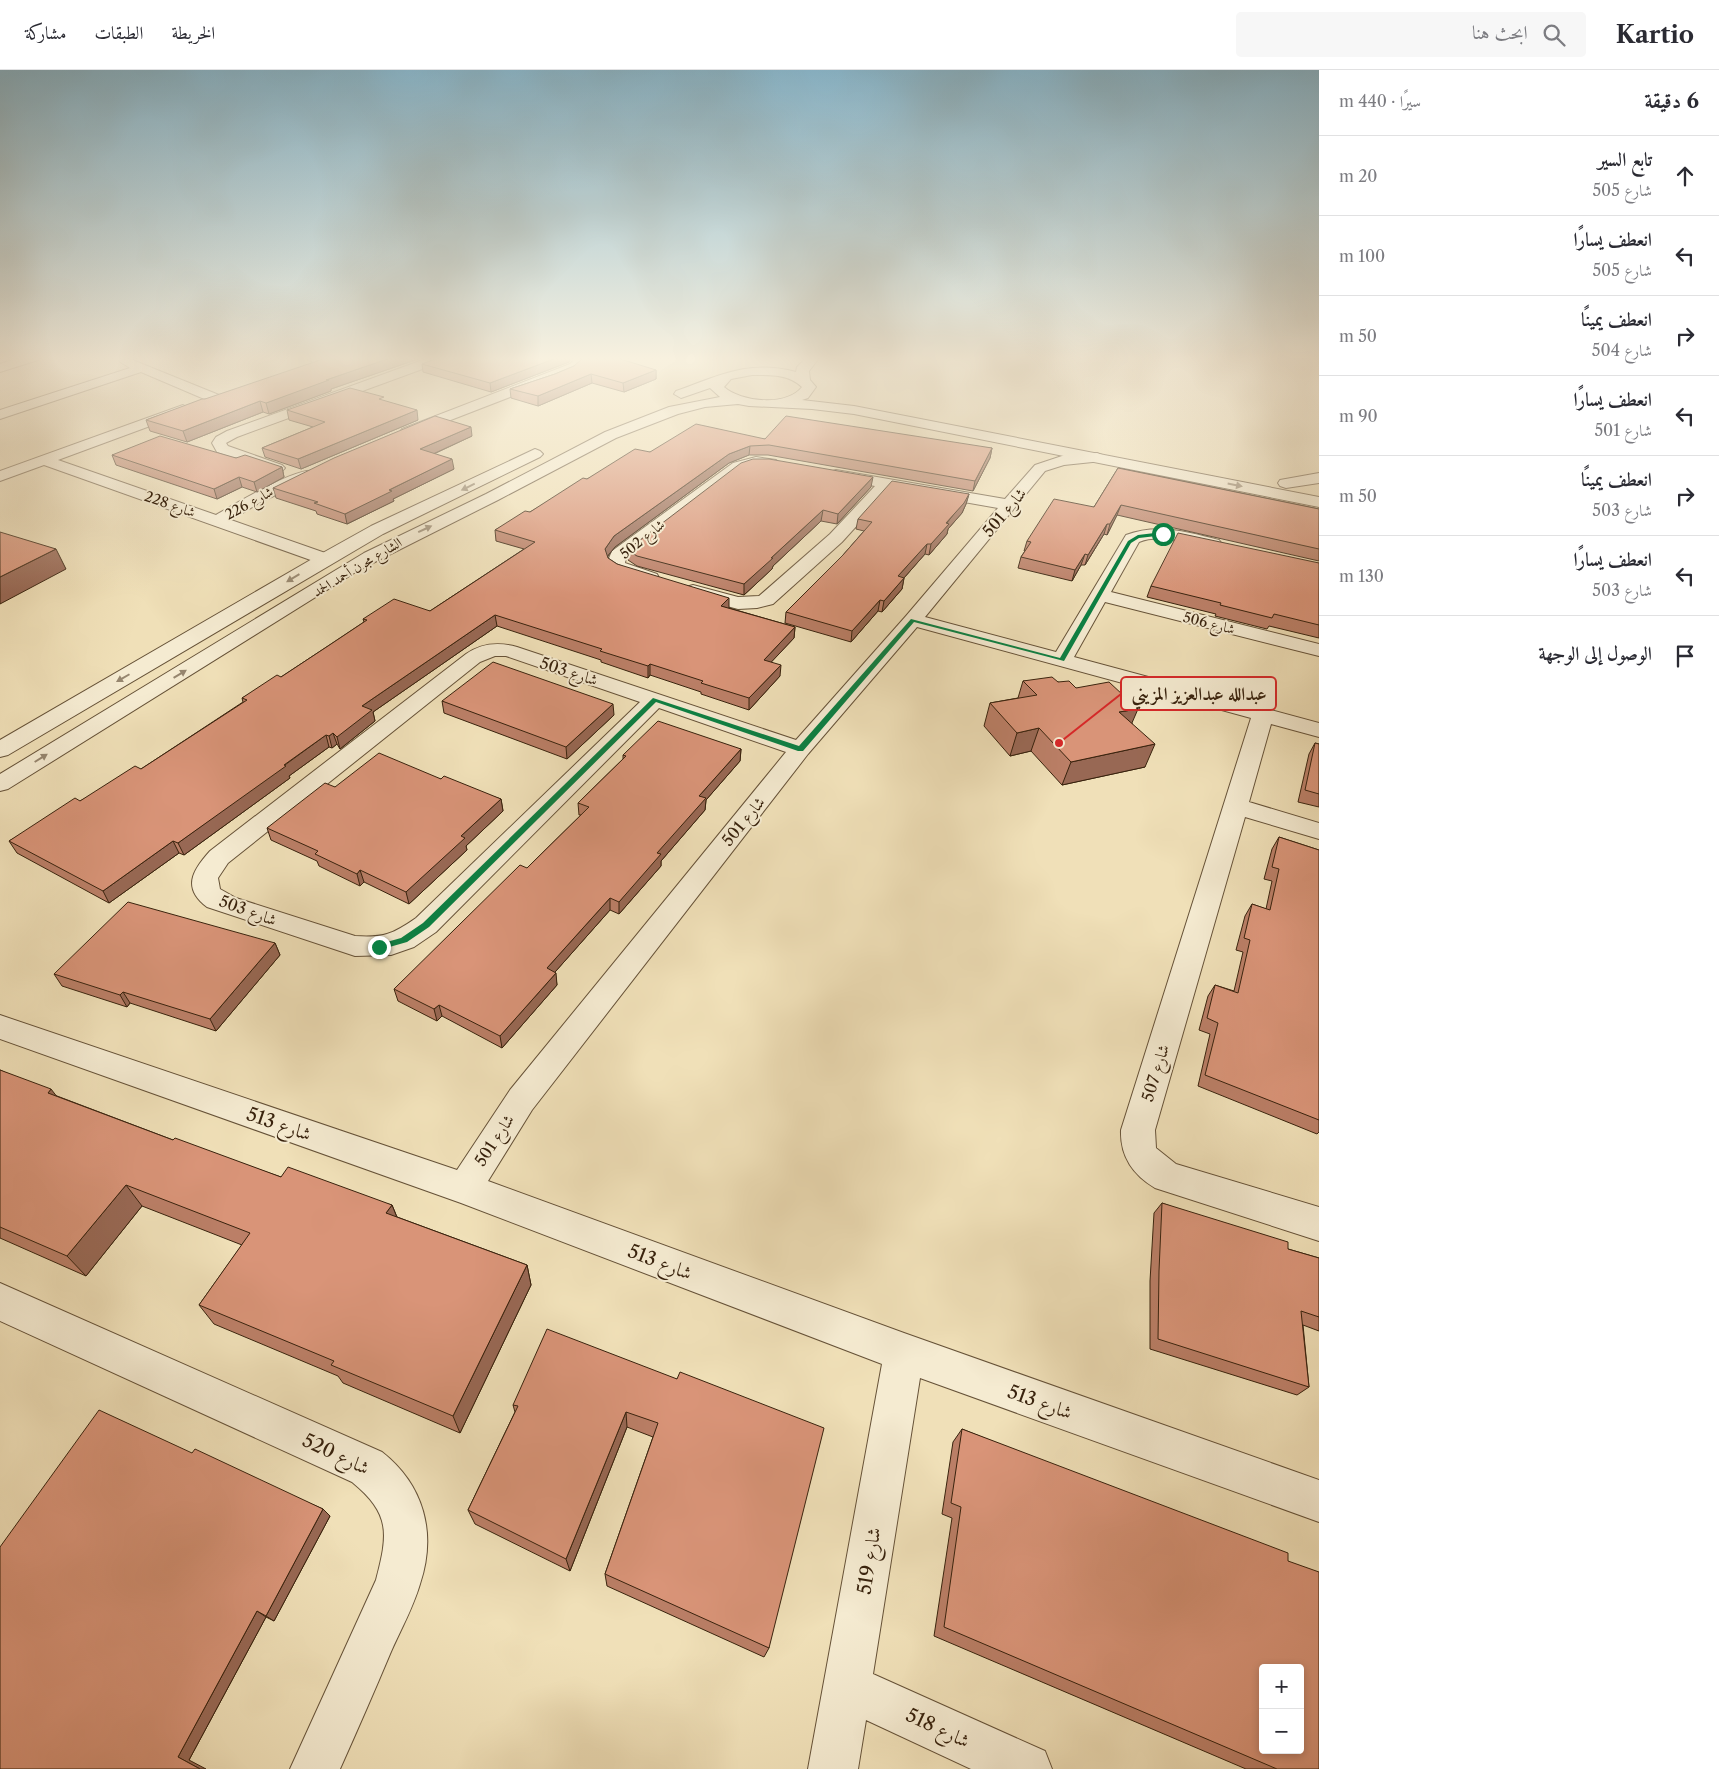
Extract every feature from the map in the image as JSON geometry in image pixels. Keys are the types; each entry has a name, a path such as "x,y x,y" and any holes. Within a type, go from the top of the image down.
{"street":[{"path":"0,476 109,436"},
{"path":"228,436 219,443 222,449 227,452 302,476"},
{"name":"الشارع مجرن أحمد الحمد","path":"0,750 325,558 377,530 575,436"},
{"name":"الشارع مجرن أحمد الحمد","path":"0,784 353,566 400,540 485,500 611,436"},
{"name":"الشارع مجرن أحمد الحمد","path":"986,436 1097,458"},
{"path":"1042,436 1319,489"},
{"path":"1015,442 1037,456 1040,460 1040,468 1062,460 1097,458 1319,502"},
{"name":"شارع 228","path":"44,460 325,558"},
{"name":"شارع 502","path":"788,466 756,462 738,466 622,552 616,559 616,563 624,570 672,585 738,603 756,603 766,600 836,538 886,484"},
{"name":"شارع 226","path":"218,521 253,500 321,468"},
{"name":"شارع 501","path":"464,1188 521,1100 800,749 913,620 1040,468"},
{"path":"817,471 1009,505"},
{"path":"1286,483 1319,478"},
{"path":"377,530 396,532 401,536 400,540"},
{"path":"1062,660 1129,542 1138,536 1163,534 1231,548"},
{"name":"شارع 506","path":"1100,596 1319,650"},
{"path":"913,620 1319,730"},
{"path":"193,636 191,641 198,648 214,649 224,647"},
{"name":"شارع 503","path":"655,700 426,925 404,940 379,947 356,946 226,905 208,894 204,885 205,875 219,856 478,654 493,650 510,651 655,700 800,749"},
{"name":"شارع 507","path":"1263,715 1138,1130 1138,1150 1144,1161 1167,1177 1319,1224"},
{"path":"1236,806 1319,831"},
{"name":"شارع 513","path":"0,1027 464,1188 904,1353 1319,1501"},
{"name":"شارع 520","path":"0,1302 368,1467 383,1478 395,1493 403,1513 406,1535 405,1559 398,1584 315,1769"},
{"name":"شارع 519","path":"833,1769 904,1353"},
{"name":"شارع 518","path":"848,1687 1027,1769"}],"building":[{"path":"161,436 236,458 245,455 282,467 254,482 239,477 214,489 112,455"},
{"path":"290,436 353,436 298,459 262,448"},
{"path":"386,436 449,436 420,449 452,459 345,514 314,503 318,502 273,488 334,458"},
{"path":"676,436 753,436 765,439 767,436 917,436 992,448 975,481 769,445 750,446 729,454 614,536 605,549 608,558 617,564 729,598 721,606 795,627 764,660 781,665 749,698 701,683 703,681 650,664 648,666 600,651 602,649 495,615 362,706 372,710 337,737 333,733 329,736 326,735 178,843 173,841 103,891 9,841 75,798 80,801 135,766 141,769 247,700 242,698 277,675 281,677 367,620 363,619 394,599 430,611 535,542 495,530 525,511 530,512 583,478 587,479 635,449 650,452"},
{"path":"753,459 769,459 873,477 838,514 823,510 744,584 637,556 627,550 741,463"},
{"path":"1118,468 1319,509 1319,549 1121,505 1110,524 1107,524 1088,555 1085,554 1075,570 1021,557 1031,542 1027,541 1054,499 1094,507"},
{"path":"892,481 969,494 964,503 946,523 949,524 931,544 927,544 898,576 904,578 884,601 880,600 852,631 786,612 843,555 872,522 858,519"},
{"path":"0,532 56,549 0,577"},
{"path":"1178,533 1319,563 1319,625 1274,614 1272,618 1151,586"},
{"path":"493,662 613,704 566,747 442,701"},
{"path":"1052,677 1058,682 1069,681 1076,688 1109,682 1138,709 1119,712 1155,744 1071,762 1039,728 1017,733 990,703 1037,695 1023,681"},
{"path":"658,721 741,749 699,796 706,798 657,853 661,854 619,902 610,898 547,968 556,973 500,1036 439,1005 434,1009 394,989 520,865 527,868 589,807 578,803 626,756 623,755"},
{"path":"1315,743 1319,744 1319,794 1305,790"},
{"path":"379,753 441,779 444,776 501,799 461,836 465,838 406,892 360,870 357,874 315,854 318,851 267,828 325,783 335,787"},
{"path":"1279,837 1319,850 1319,1120 1205,1075 1218,1023 1207,1018 1215,985 1238,993 1250,940 1244,938 1252,904 1270,910 1279,869 1272,867"},
{"path":"128,902 275,943 210,1019 123,992 120,995 54,974"},
{"path":"0,1070 51,1089 48,1093 173,1140 175,1138 281,1177 288,1167 392,1205 386,1213 527,1265 453,1416 331,1365 334,1361 199,1305 250,1233 126,1185 67,1256 0,1227"},
{"path":"1162,1203 1288,1242 1288,1249 1319,1258 1319,1317 1301,1311 1309,1387 1158,1339"},
{"path":"547,1329 677,1379 680,1372 824,1428 769,1648 605,1574 658,1423 626,1412 566,1559 468,1510 518,1406 513,1405"},
{"path":"99,1410 192,1453 195,1449 323,1509 266,1616 257,1611 178,1757 200,1769 0,1769 0,1547"},
{"path":"962,1429 1288,1553 1288,1561 1319,1572 1319,1769 1277,1769 944,1627 961,1507 951,1503"}],"place":[{"name":"عبدالله عبدالعزيز المزيني","path":"1059,743"}],"route":[{"path":"379,947 404,940 426,925 655,700 800,749 913,620 1062,660 1129,542 1145,534 1163,534"}]}
